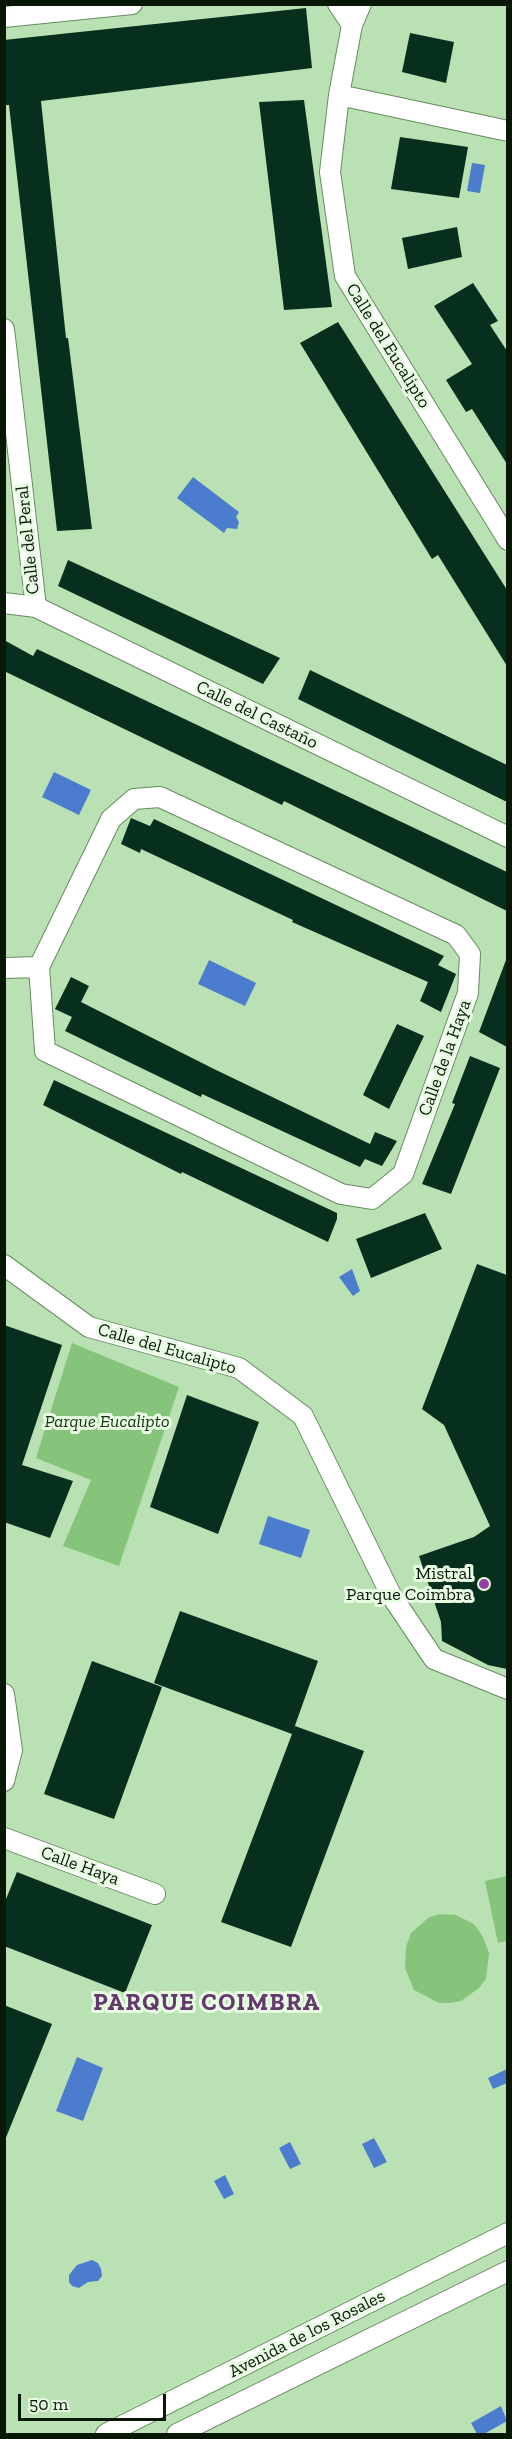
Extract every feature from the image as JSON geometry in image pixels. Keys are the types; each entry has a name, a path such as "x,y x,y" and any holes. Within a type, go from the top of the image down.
{"street":[{"path":"4,17 132,4"},
{"path":"338,4 352,25"},
{"name":"Calle del Eucalipto","path":"361,4 352,25 339,95 330,172 345,276 507,540"},
{"path":"339,95 507,131"},
{"name":"Calle del Peral","path":"4,329 36,608"},
{"name":"Calle del Castaño","path":"4,603 36,608 507,837"},
{"name":"Calle de la Haya","path":"160,797 456,935 470,954 468,993 403,1174 372,1199 341,1194 45,1051 39,967 111,819 134,799 160,797"},
{"path":"4,968 39,967"},
{"name":"Calle del Eucalipto","path":"4,1265 88,1327 239,1368 303,1416 391,1595 434,1659 507,1689"},
{"path":"4,1694 12,1750 4,1781"},
{"name":"Calle Haya","path":"4,1838 155,1894"},
{"name":"Avenida de los Rosales","path":"106,2434 507,2233"},
{"name":"Avenida de los Rosales","path":"177,2434 507,2271"}],"green space":[{"name":"Parque Eucalipto","path":"72,1343 179,1387 119,1566 63,1546 91,1480 36,1458"},
{"path":"507,1876 507,1941 498,1943 485,1881"},
{"path":"439,1914 456,1915 474,1924 483,1937 489,1953 486,1979 479,1988 461,2001 439,2003 414,1990 405,1968 406,1947 411,1933 428,1918"}],"water":[{"path":"472,163 485,165 480,193 467,191"},
{"path":"193,477 239,512 236,517 239,522 237,529 227,528 224,533 177,498"},
{"path":"54,772 91,790 79,815 42,797"},
{"path":"209,960 256,983 245,1006 198,984"},
{"path":"352,1269 360,1291 353,1296 339,1277"},
{"path":"268,1516 310,1530 301,1558 259,1544"},
{"path":"77,2057 103,2068 83,2121 56,2111"},
{"path":"507,2069 507,2083 493,2089 488,2078"},
{"path":"374,2138 387,2162 374,2168 362,2144"},
{"path":"290,2142 301,2164 290,2169 279,2148"},
{"path":"225,2175 234,2194 224,2199 214,2181"},
{"path":"92,2260 98,2263 102,2276 98,2281 88,2282 79,2288 72,2286 69,2282 69,2275 77,2265"},
{"path":"501,2406 507,2421 484,2434 477,2434 471,2423"}],"building":[{"path":"306,8 312,68 41,101 66,338 68,338 92,529 57,531 9,105 4,105 4,40"},
{"path":"410,33 454,42 446,83 402,72"},
{"path":"304,100 332,307 284,310 259,102"},
{"path":"400,137 468,147 459,198 391,189"},
{"path":"457,227 462,257 408,269 402,238"},
{"path":"473,283 498,321 490,325 507,351 507,464 472,409 466,412 446,380 472,364 434,306"},
{"path":"338,322 507,590 507,666 438,555 432,559 300,343"},
{"path":"68,560 280,658 263,684 58,586"},
{"path":"4,640 33,656 37,649 507,872 507,911 284,801 282,805 4,671"},
{"path":"310,670 507,765 507,802 298,699"},
{"path":"131,818 150,826 154,819 444,956 438,965 456,974 441,1012 420,1001 428,982 292,922 293,920 141,849 140,853 121,844"},
{"path":"507,960 507,1047 479,1032"},
{"path":"71,977 89,986 81,1002 214,1069 370,1144 375,1132 397,1141 382,1166 365,1159 360,1167 202,1094 201,1097 65,1031 72,1017 55,1009"},
{"path":"397,1024 424,1036 389,1109 363,1095"},
{"path":"470,1056 500,1068 451,1194 422,1184 455,1104 452,1103"},
{"path":"54,1080 337,1213 328,1242 182,1172 181,1174 43,1105"},
{"path":"425,1213 442,1249 371,1278 356,1239"},
{"path":"477,1264 507,1275 507,1669 488,1665 442,1641 441,1622 419,1556 474,1537 490,1526 444,1425 422,1409"},
{"path":"4,1325 62,1345 22,1465 73,1481 50,1538 4,1522"},
{"path":"187,1395 259,1422 218,1534 150,1507"},
{"path":"180,1611 318,1661 292,1734 154,1683"},
{"path":"92,1661 162,1687 114,1819 44,1794"},
{"path":"295,1726 364,1751 291,1947 221,1922"},
{"path":"17,1872 152,1925 125,1993 4,1946 4,1904"},
{"path":"4,2005 52,2024 5,2140 4,2140"}],"place":[{"name":"Mistral Parque Coimbra","path":"484,1584"}],"district":[{"name":"PARQUE COIMBRA","path":"207,2003"}]}
